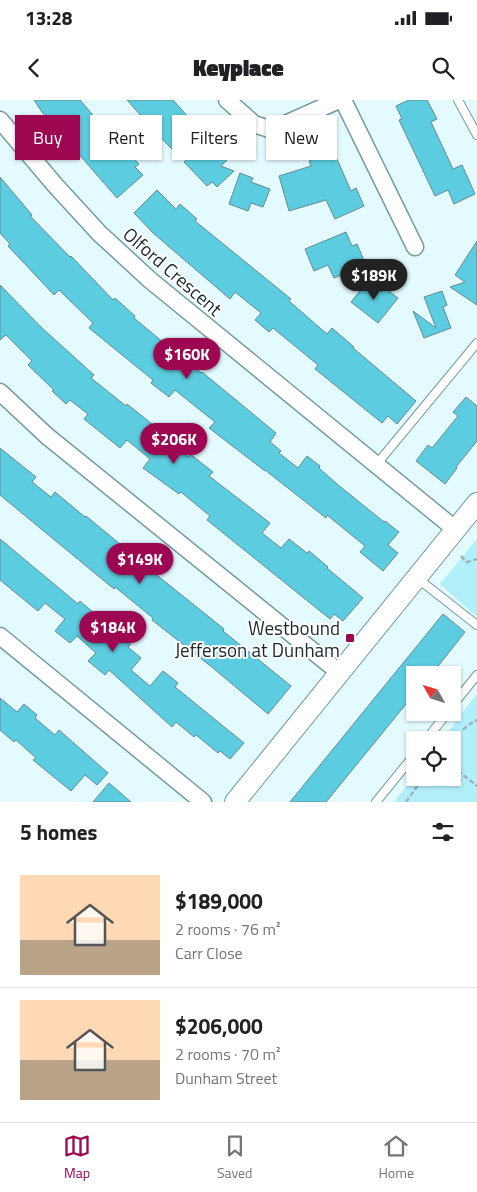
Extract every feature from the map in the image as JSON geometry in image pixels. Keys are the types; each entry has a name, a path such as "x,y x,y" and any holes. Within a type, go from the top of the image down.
{"street":[{"path":"227,100 254,124 272,130 339,100"},
{"path":"343,100 415,247"},
{"name":"Olford Crescent","path":"0,120 99,233 150,280 455,529"},
{"path":"0,392 48,436 340,673"},
{"path":"235,802 477,504"},
{"path":"0,636 202,802"}],"lane":[{"path":"458,100 477,135"},
{"path":"376,465 477,343"},
{"path":"417,578 477,625"},
{"path":"461,695 477,675"},
{"path":"433,731 441,721"},
{"path":"376,802 406,765"}],"path":[{"path":"461,556 467,562 477,559"},
{"path":"461,732 477,720"},
{"path":"461,773 477,786"},
{"path":"406,802 417,786"}],"shaded area":[{"path":"477,539 477,617 440,584"},
{"path":"477,694 477,802 394,802 406,786 461,786 461,731 449,731 456,721 461,721 461,715"}],"building":[{"path":"34,100 80,100 93,115 90,115 90,160 135,160 139,164 135,167 143,175 117,198 80,156 80,115 45,115"},
{"path":"127,100 173,100 186,115 172,115 172,149 162,139 162,115 140,115"},
{"path":"409,100 427,100 437,119 431,122 453,169 462,165 475,194 454,204 448,190 435,196 399,120 402,119 396,106"},
{"path":"337,159 351,191 356,188 364,206 335,219 326,200 289,211 279,176 311,166 309,161"},
{"path":"186,160 227,160 221,166 234,171 217,187 212,182 207,186 184,162"},
{"path":"240,173 253,178 251,182 270,189 263,207 251,203 248,211 229,204"},
{"path":"0,177 32,215 30,216 70,257 113,300 115,298 135,316 134,318 164,343 160,348 180,364 184,359 202,372 276,433 270,442 281,451 279,453 298,468 307,456 320,466 319,468 337,484 399,532 388,545 398,553 383,571 360,552 365,546 327,515 326,518 209,428 215,422 175,390 169,397 151,383 153,380 89,328 93,323 59,290 54,295 8,246 10,244 0,233"},
{"path":"157,190 176,209 180,204 197,219 195,221 291,299 289,301 327,334 332,328 416,401 397,424 388,416 382,423 315,369 318,365 273,328 269,332 255,320 261,313 235,292 230,299 153,233 134,213"},
{"path":"346,232 352,246 357,244 366,265 334,278 328,265 314,271 305,249"},
{"path":"477,241 477,305 450,287 465,282 455,275"},
{"path":"368,281 381,292 385,288 398,298 378,323 351,302"},
{"path":"0,285 42,328 94,375 91,378 152,424 150,426 188,457 190,454 213,472 209,476 270,523 262,533 281,548 289,539 307,553 309,551 363,598 343,621 334,614 330,619 207,520 210,516 181,492 179,494 143,468 150,459 127,440 120,448 84,419 88,414 70,400 66,404 52,391 54,390 28,365 32,361 6,335 0,340"},
{"path":"442,291 447,305 443,307 451,328 424,338 413,311 436,328 424,297"},
{"path":"466,397 477,406 477,441 445,484 416,461 428,445 432,448 458,416 453,412"},
{"path":"0,448 36,477 32,482 51,497 55,492 86,516 291,686 268,714 152,620 153,618 115,587 114,589 0,495"},
{"path":"0,539 78,604 80,601 95,614 94,616 113,632 115,630 131,644 128,647 141,658 131,670 150,686 163,671 178,683 175,687 244,743 230,759 220,751 218,753 196,735 194,737 176,722 172,727 109,670 105,675 88,661 96,653 77,636 70,643 55,631 65,619 45,603 38,611 0,580"},
{"path":"443,614 465,632 438,666 406,666 406,704 326,802 290,802"},
{"path":"0,698 17,712 24,704 37,715 35,718 55,735 59,730 108,773 97,785 85,775 71,791 33,760 36,758 16,740 14,742 0,730"},
{"path":"109,783 131,802 93,802"}],"place":[{"name":"Westbound Jefferson at Dunham","path":"350,638"}]}
